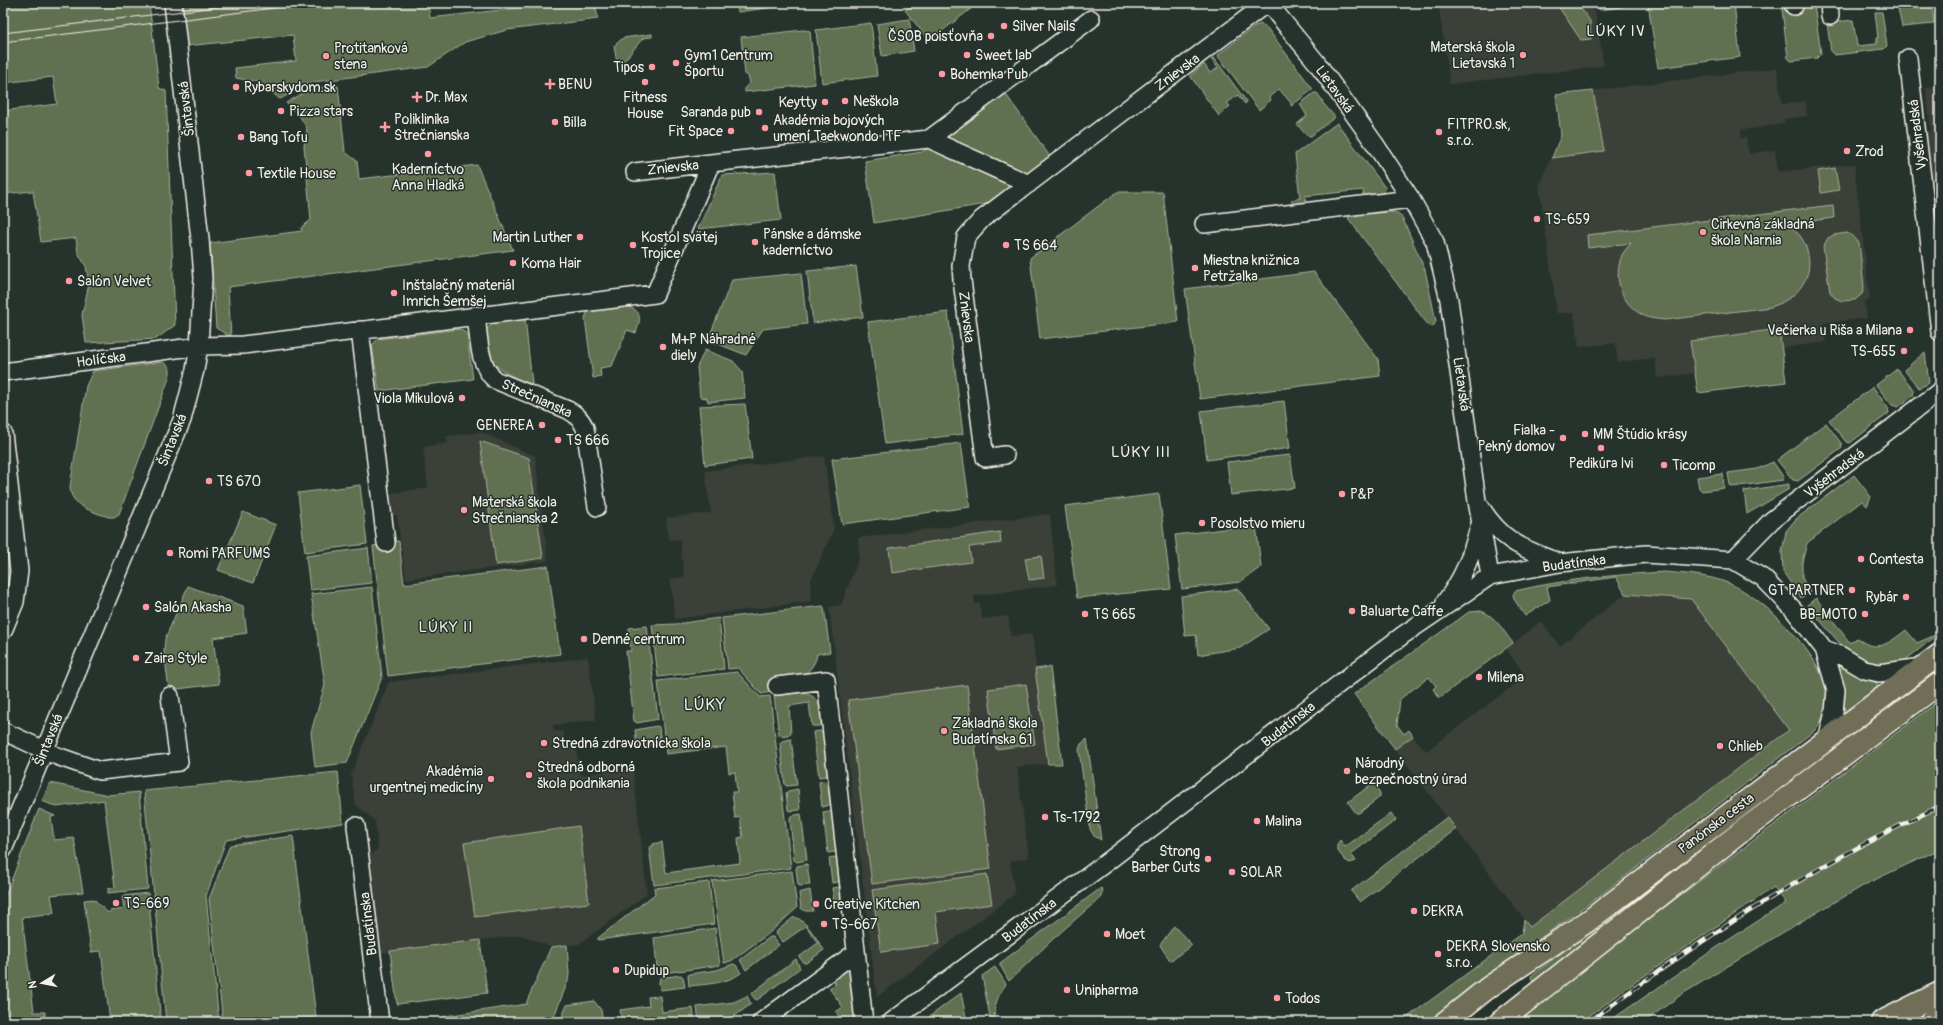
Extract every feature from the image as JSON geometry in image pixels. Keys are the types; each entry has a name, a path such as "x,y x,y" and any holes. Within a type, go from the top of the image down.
{"highway":[{"path":"1882,1022 1940,993"},
{"path":"1930,1022 1940,1017"}],"main road":[{"name":"Panónska cesta","path":"1445,1022 1489,987 1588,921 1940,654"},
{"name":"Panónska cesta","path":"1489,987 1505,1018 1741,832 1940,683"}],"street":[{"name":"Šintavská","path":"3,850 51,753 182,420 195,370 199,346 203,278 200,238 173,3"},
{"name":"Znievska","path":"1005,455 984,458 961,266 966,237 982,219 1268,3"},
{"name":"Lietavská","path":"1268,3 1331,82 1411,199 1435,242 1449,300 1480,523 1490,576"},
{"path":"1029,184 929,139 1091,19"},
{"name":"Vyšehradská","path":"1908,58 1940,332"},
{"name":"Znievska","path":"635,172 929,139"},
{"name":"Znievska","path":"476,315 655,294 711,163"},
{"path":"1204,224 1411,199"},
{"path":"199,346 243,345 476,315"},
{"name":"Strečnianska","path":"476,315 482,360 488,373 500,382 568,410 577,415 582,421 585,428 597,507"},
{"path":"360,330 386,544"},
{"name":"Holíčska","path":"3,372 199,346"},
{"name":"Vyšehradská","path":"1733,560 1772,520 1940,391"},
{"path":"3,433 20,571 16,602 3,631"},
{"path":"1477,501 1491,523 1504,536 1515,544 1560,563"},
{"path":"1438,612 1462,578 1470,561 1480,523"},
{"name":"Budatínska","path":"891,1022 1107,862 1403,635 1490,576 1560,563 1646,554 1733,560"},
{"path":"1733,560 1763,578 1793,609 1824,649 1836,690 1834,712 1827,740"},
{"path":"1824,649 1840,655 1865,670 1879,673 1923,667"},
{"path":"777,686 826,680 864,1022"},
{"name":"Šintavská","path":"51,753 100,772 179,762 170,696"},
{"path":"3,731 51,753"},
{"name":"Budatínska","path":"356,826 380,1022"},
{"path":"761,1022 856,952"}],"shaded area":[{"name":"Materská škola Lietavská 1","path":"1428,3 1589,3 1595,11 1604,66 1450,84 1439,9 1429,10"},
{"name":"Cirkevná základná škola Narnia","path":"1777,68 1782,104 1806,101 1807,116 1784,119 1784,124 1741,130 1741,138 1746,138 1749,154 1775,150 1778,172 1854,164 1870,300 1864,301 1867,318 1823,323 1826,342 1783,348 1786,382 1698,393 1695,373 1657,378 1655,358 1618,362 1615,343 1579,347 1574,313 1557,313 1539,185 1561,135 1556,95"},
{"path":"1940,86 1940,192 1929,194 1921,133 1931,131 1926,88"},
{"name":"Materská škola Strečnianska 2","path":"481,432 535,456 548,561 406,579 397,515 387,516 384,494 428,488 423,447 448,443 446,436"},
{"path":"824,456 834,528 810,583 812,601 675,619 670,579 684,577 680,539 669,540 666,518 711,513 705,471"},
{"name":"Základná škola Budatínska 61","path":"1050,514 1057,585 974,596 975,604 980,603 982,619 1008,616 1011,636 1032,634 1048,764 1017,767 1029,858 1010,861 1015,894 877,997 829,607 841,605 859,558 858,538"},
{"path":"1625,594 1691,599 1789,730 1530,927 1395,749 1413,736 1426,751 1526,676 1506,649 1541,621 1560,646"},
{"path":"588,657 596,720 553,725 554,731 563,731 566,748 576,747 580,775 633,768 647,894 579,944 551,947 521,935 380,953 368,856 378,849 375,821 356,805 351,774 389,682"}],"green space":[{"path":"3,3 149,3 159,88 166,91 175,325 156,339 86,343 82,315 89,284 86,266 78,253 76,238 41,242 33,191 3,194 3,111 57,104 53,77 3,83"},
{"path":"182,3 428,3 430,18 563,3 595,3 598,19 507,30 465,42 428,67 313,82 280,99 258,82 236,78 235,68 296,61 293,35 186,46"},
{"path":"737,3 803,3 738,12"},
{"path":"915,3 969,3 972,8 929,41 905,10"},
{"path":"1556,3 1577,3 1590,21 1591,39 1581,40"},
{"path":"1595,3 1648,3 1600,10"},
{"path":"1648,3 1734,3 1740,57 1658,68"},
{"path":"1897,3 1932,3 1934,24 1902,27"},
{"path":"1814,4 1821,54 1817,58 1791,61 1788,58 1782,9"},
{"path":"1875,12 1882,12 1887,46 1884,49 1835,55 1831,52 1827,23 1853,20 1857,46 1877,44 1876,38 1878,38"},
{"path":"909,19 914,51 882,56 877,24"},
{"path":"871,23 877,76 822,83 816,30"},
{"path":"1261,24 1267,28 1312,88 1312,90 1291,106 1291,103 1279,89 1269,97 1271,100 1259,110 1218,56 1255,26"},
{"path":"803,30 810,31 815,84 745,92 745,88 750,82 748,76 745,74 741,37"},
{"path":"652,34 652,37 643,38 623,62 617,63 614,46 623,38"},
{"path":"1214,58 1247,102 1245,104 1238,95 1227,103 1230,106 1219,116 1191,77 1191,75 1204,64 1210,73 1218,68 1211,59"},
{"path":"338,86 345,152 357,161 359,179 477,165 513,250 228,287 231,337 216,328 210,243 302,231 301,228 311,220 304,146 307,128 299,115 286,103 312,88"},
{"path":"1593,91 1604,151 1552,158 1561,135 1556,95"},
{"path":"1005,93 1051,158 991,203 874,223 865,161 922,152"},
{"path":"1314,93 1317,93 1323,101 1322,102 1335,117 1311,136 1306,135 1297,124 1307,116 1300,104"},
{"path":"1337,123 1386,189 1380,195 1364,199 1363,190 1305,196 1306,206 1294,205 1291,200 1300,198 1295,154"},
{"path":"1835,168 1839,190 1821,193 1818,171"},
{"path":"775,172 781,220 698,229 722,175"},
{"path":"1117,192 1163,192 1178,322 1040,339 1030,258"},
{"path":"1833,205 1834,218 1787,224 1801,237 1809,260 1808,270 1800,289 1792,296 1771,307 1665,320 1649,318 1631,307 1621,292 1618,274 1619,264 1622,255 1631,243 1588,248 1587,235"},
{"path":"1394,212 1402,217 1425,270 1436,321 1433,327 1428,325 1348,218 1352,215"},
{"path":"1847,233 1853,236 1859,243 1864,286 1862,294 1855,300 1842,301 1835,298 1830,292 1823,247 1828,238 1834,235"},
{"path":"856,266 863,317 813,323 807,271"},
{"path":"1314,272 1378,359 1380,376 1200,399 1185,289"},
{"path":"801,273 807,324 763,329 746,355 708,340 732,280"},
{"path":"619,305 632,308 638,313 639,321 636,333 627,330 612,366 600,368 601,376 593,378 585,318 589,308"},
{"path":"948,312 963,434 885,444 868,322"},
{"path":"525,318 532,384 503,371 487,354 485,346 485,331 494,322"},
{"path":"460,329 467,334 473,379 379,391 372,345 378,339"},
{"path":"1779,329 1786,382 1698,393 1690,341"},
{"path":"705,350 733,361 742,371 745,398 708,402 707,398 700,397 697,367"},
{"path":"1925,352 1929,383 1919,388 1904,370"},
{"path":"162,362 170,368 169,378 119,514 114,517 109,517 96,513 78,504 71,494 70,487 86,386 93,371"},
{"path":"1897,369 1914,390 1913,396 1898,407 1892,405 1876,385"},
{"path":"1873,387 1888,408 1889,413 1850,443 1846,442 1829,420"},
{"path":"1284,401 1290,448 1207,460 1201,411"},
{"path":"745,404 752,459 705,465 699,406"},
{"path":"1826,423 1841,443 1842,448 1798,481 1793,480 1777,460"},
{"path":"480,441 529,458 543,558 496,565"},
{"path":"961,443 970,507 842,524 832,459"},
{"path":"1290,455 1295,488 1231,495 1227,462"},
{"path":"1773,462 1784,478 1783,480 1732,487 1730,485 1728,473 1757,469"},
{"path":"1723,474 1724,488 1702,491 1699,488 1697,477"},
{"path":"1854,475 1871,497 1867,506 1862,501 1807,543 1802,562 1802,578 1810,592 1801,598 1783,572 1782,552 1786,531 1796,519"},
{"path":"1789,484 1789,489 1747,514 1744,491"},
{"path":"360,485 367,544 305,552 298,493"},
{"path":"1159,494 1171,589 1077,598 1065,506"},
{"path":"243,512 276,525 253,583 218,570"},
{"path":"1256,525 1261,567 1240,582 1182,589 1175,535"},
{"path":"1000,532 1001,543 969,547 971,562 892,573 889,548"},
{"path":"399,541 404,584 548,566 560,654 388,676 373,546"},
{"path":"368,548 372,583 310,590 306,556"},
{"path":"1041,556 1044,578 1029,580 1025,558"},
{"path":"1664,572 1698,575 1730,584 1758,601 1774,614 1803,645 1815,662 1823,678 1827,698 1825,713 1820,722 1814,731 1598,897 1542,937 1542,941 1435,1022 1401,1022 1522,933 1524,920 1530,927 1789,730 1691,599 1625,594 1616,577 1547,587 1550,600 1525,616 1513,595 1515,591 1571,581 1608,576"},
{"path":"188,586 243,606 247,633 213,638 219,684 169,690 164,651 165,639"},
{"path":"372,587 382,677 347,763 315,767 311,732 325,685 311,594"},
{"path":"1238,589 1269,629 1240,648 1198,655 1196,635 1185,636 1181,596"},
{"path":"1816,598 1850,643 1857,638 1864,643 1871,645 1883,645 1906,630 1917,643 1940,633 1904,661 1879,666 1866,662 1847,652 1807,605"},
{"path":"823,606 830,652 817,654 815,662 803,676 787,686 761,694 738,668 728,669 722,618"},
{"path":"1481,611 1491,616 1499,624 1513,643 1439,698 1433,689 1436,686 1429,677 1400,699 1397,725 1404,734 1409,730 1413,736 1395,749 1354,694 1469,612"},
{"path":"719,618 724,669 658,677 652,625 676,624"},
{"path":"647,626 658,719 637,723 634,721 626,651 631,651 629,628"},
{"path":"1837,662 1857,675 1877,683 1877,688 1847,711 1844,709 1844,693 1834,663"},
{"path":"1940,665 1940,674 1534,981 1532,980 1531,976"},
{"path":"1050,667 1062,764 1048,764 1035,669"},
{"path":"737,672 760,697 770,696 791,868 654,885 649,847 653,846 653,844 662,842 666,873 740,863 738,838 743,837 740,817 735,818 732,792 737,792 735,772 729,773 726,747 666,754 658,681"},
{"path":"1026,684 1035,744 996,749 988,689"},
{"path":"967,685 991,869 872,884 848,700"},
{"path":"803,692 809,694 817,700 820,708 822,723 820,726 812,726 809,703 789,706 791,734 781,736 779,734 774,696"},
{"path":"1940,700 1940,849 1870,882 1800,922 1679,996 1644,1022 1608,1022 1716,948 1786,903 1774,887 1634,983 1581,1022 1512,1022"},
{"path":"657,726 659,727 661,744 637,747 635,730"},
{"path":"820,731 823,733 828,773 826,776 819,777 813,732"},
{"path":"791,739 797,785 787,786 785,785 780,743"},
{"path":"1087,739 1101,840 1094,836 1090,829 1079,750 1081,744"},
{"path":"338,772 343,823 226,840 206,896 219,1022 166,1022 144,791"},
{"path":"826,781 829,784 832,804 822,807 819,782"},
{"path":"50,783 108,795 139,792 148,889 108,893 108,889 115,887 104,800 57,807 42,801"},
{"path":"1373,783 1380,793 1380,797 1359,813 1356,813 1348,802"},
{"path":"798,789 800,810 790,811 788,810 786,793 788,791"},
{"path":"39,809 55,816 51,817 54,840 74,838 83,892 51,895 54,913 22,917 34,1012 45,1012 45,1022 3,1022 3,902"},
{"path":"829,811 833,814 837,848 835,852 828,853 823,812"},
{"path":"1391,813 1396,820 1351,854 1356,861 1350,863 1345,860 1337,850 1337,845 1340,840 1345,847"},
{"path":"801,814 807,860 797,862 794,860 790,818 791,816"},
{"path":"1447,817 1456,829 1360,902 1351,891"},
{"path":"579,826 589,903 475,917 464,843"},
{"path":"293,836 316,1017 275,1022 223,1022 209,899 230,845"},
{"path":"835,857 838,860 841,879 838,882 832,883 829,858"},
{"path":"807,864 810,885 800,886 798,885 796,869 797,866"},
{"path":"792,871 797,908 768,934 731,961 724,963 712,881"},
{"path":"987,874 992,904 936,912 940,944 881,952 872,890"},
{"path":"709,882 714,924 598,940 598,938 655,894 654,888"},
{"path":"839,887 842,890 844,907 835,908 832,888"},
{"path":"1101,888 1103,890 1101,897 1053,939 1009,981 1000,963"},
{"path":"810,890 813,911 805,911 801,908 799,893"},
{"path":"148,893 161,1022 110,1022 101,951 91,952 84,900 94,899 108,913 110,911 124,909 122,896"},
{"path":"794,917 799,919 807,926 824,950 806,963 804,963 799,957 818,943 806,926 783,942 776,934 777,931"},
{"path":"1174,926 1192,945 1170,961 1160,945"},
{"path":"715,928 720,965 664,973 657,967 654,938"},
{"path":"770,937 773,937 779,945 746,970 740,960"},
{"path":"480,940 487,993 397,1004 390,951"},
{"path":"567,945 568,981 553,1019 530,1022 432,1022 445,1020 445,1016 527,1004 551,947"},
{"path":"796,959 800,968 757,1000 755,999 751,994"},
{"path":"733,964 736,965 741,973 735,977 716,983 689,986 689,974 717,970"},
{"path":"995,967 1006,984 996,1002 995,1022 991,1022 982,976"},
{"path":"847,970 852,974 856,1022 837,1022 841,1019 836,1012 843,1007 829,988 836,984 833,979"},
{"path":"681,975 683,977 685,987 660,990 660,978"},
{"path":"961,993 967,1022 933,1022 929,1017"},
{"path":"660,996 662,1012 693,1008 695,1022 622,1022 620,1010 649,1006 648,997"},
{"path":"747,996 751,1004 728,1021 699,1022 697,1007 734,1002"},
{"path":"594,1001 601,1010 603,1022 560,1022 567,1005"}],"tram line":[{"path":"3,33 249,3"},
{"path":"3,42 314,3"}],"railway":[{"path":"1589,1022 1715,933 1759,905 1848,853 1940,806"}],"place":[{"name":"Silver Nails","path":"1004,26"},
{"name":"ČSOB poisťovňa","path":"991,36"},
{"name":"Sweet lab","path":"967,55"},
{"name":"Materská škola Lietavská 1","path":"1523,55"},
{"name":"Protitanková stena","path":"326,56"},
{"name":"Gym1 Centrum Športu","path":"676,63"},
{"name":"Tipos","path":"652,67"},
{"name":"Bohemka Pub","path":"942,74"},
{"name":"Fitness House","path":"645,82"},
{"name":"BENU","path":"550,84"},
{"name":"Rybarskydom.sk","path":"236,87"},
{"name":"Dr. Max","path":"417,97"},
{"name":"Neškola","path":"845,101"},
{"name":"Keytty","path":"825,102"},
{"name":"Pizza stars","path":"281,111"},
{"name":"Saranda pub","path":"759,112"},
{"name":"Billa","path":"555,122"},
{"name":"Poliklinika Strečnianska","path":"385,127"},
{"name":"Akadémia bojových umení Taekwondo ITF","path":"765,128"},
{"name":"Fit Space","path":"731,131"},
{"name":"FITPRO.sk, s.r.o.","path":"1439,132"},
{"name":"Bang Tofu","path":"241,137"},
{"name":"Zrod","path":"1847,151"},
{"name":"Kaderníctvo Anna Hladká","path":"428,154"},
{"name":"Textile House","path":"249,173"},
{"name":"TS-659","path":"1537,219"},
{"name":"Cirkevná základná škola Narnia","path":"1703,232"},
{"name":"Martin Luther","path":"580,237"},
{"name":"Pánske a dámske kaderníctvo","path":"755,242"},
{"name":"Kostol svätej Trojice","path":"633,245"},
{"name":"TS 664","path":"1006,245"},
{"name":"Koma Hair","path":"513,263"},
{"name":"Miestna knižnica Petržalka","path":"1195,268"},
{"name":"Salón Velvet","path":"69,281"},
{"name":"Inštalačný materiál Imrich Šemšej","path":"394,293"},
{"name":"Večierka u Riša a Milana","path":"1910,330"},
{"name":"M+P Náhradné diely","path":"663,347"},
{"name":"TS-655","path":"1904,351"},
{"name":"Viola Mikulová","path":"462,398"},
{"name":"GENEREA","path":"542,425"},
{"name":"MM Štúdio krásy","path":"1585,434"},
{"name":"Fialka - Pekný domov","path":"1563,438"},
{"name":"TS 666","path":"558,440"},
{"name":"Pedikúra Ivi","path":"1601,448"},
{"name":"Ticomp","path":"1664,465"},
{"name":"TS 670","path":"209,481"},
{"name":"P&P","path":"1342,494"},
{"name":"Materská škola Strečnianska 2","path":"464,510"},
{"name":"Posolstvo mieru","path":"1202,523"},
{"name":"Romi PARFUMS","path":"170,553"},
{"name":"Contesta","path":"1861,559"},
{"name":"GT PARTNER","path":"1852,590"},
{"name":"Rybár","path":"1906,597"},
{"name":"Salón Akasha","path":"146,607"},
{"name":"Baluarte Caffe","path":"1352,611"},
{"name":"TS 665","path":"1085,614"},
{"name":"BB-MOTO","path":"1865,614"},
{"name":"Denné centrum","path":"584,639"},
{"name":"Zaira Style","path":"136,658"},
{"name":"Milena","path":"1479,677"},
{"name":"Základná škola Budatínska 61","path":"944,731"},
{"name":"Stredná zdravotnícka škola","path":"544,743"},
{"name":"Chlieb","path":"1720,746"},
{"name":"Národný bezpečnostný úrad","path":"1347,771"},
{"name":"Stredná odborná škola podnikania","path":"529,775"},
{"name":"Akadémia urgentnej medicíny","path":"491,779"},
{"name":"Ts-1792","path":"1045,817"},
{"name":"Malina","path":"1257,821"},
{"name":"Strong Barber Cuts","path":"1208,859"},
{"name":"SOLAR","path":"1232,872"},
{"name":"TS-669","path":"116,903"},
{"name":"Creative Kitchen","path":"816,904"},
{"name":"DEKRA","path":"1414,911"},
{"name":"TS-667","path":"824,924"},
{"name":"Moet","path":"1107,934"},
{"name":"DEKRA Slovensko s.r.o.","path":"1438,954"},
{"name":"Dupidup","path":"616,970"},
{"name":"Unipharma","path":"1067,990"},
{"name":"Todos","path":"1277,998"}],"district":[{"name":"LÚKY IV","path":"1616,31"},
{"name":"LÚKY III","path":"1141,452"},
{"name":"LÚKY II","path":"446,627"},
{"name":"LÚKY","path":"705,704"}]}
